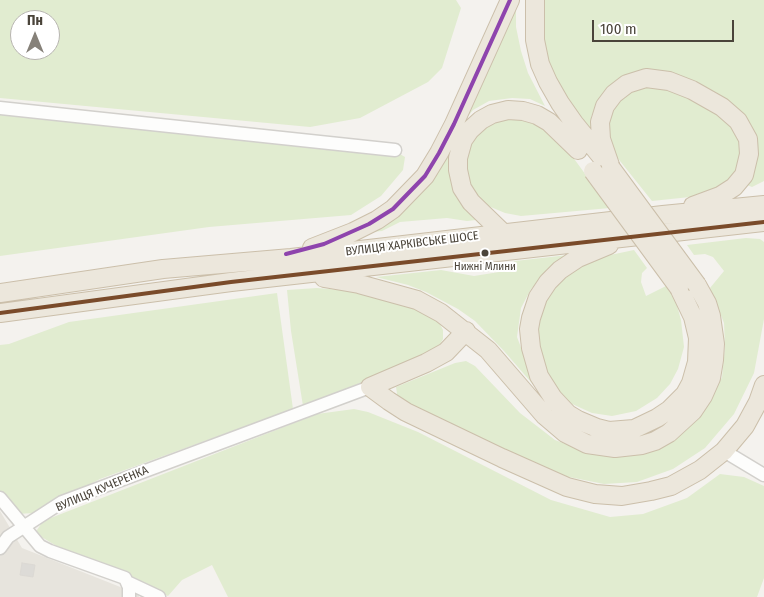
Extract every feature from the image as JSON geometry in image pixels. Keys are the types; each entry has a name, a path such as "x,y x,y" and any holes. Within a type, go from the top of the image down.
{"highway":[{"path":"228,262 288,254 314,247 362,228 393,209 425,176 440,153 510,0"},
{"path":"525,0 523,22 525,44 532,72 544,97 578,150 679,288 696,327 697,362 691,383 678,402 657,418 634,429 609,430 582,423 560,406 539,376 532,357 529,329 538,297 554,276 571,262 592,251 635,236"},
{"path":"304,274 359,284 417,300 441,313 488,350 545,416 564,433 587,444 602,448 642,445 655,440 679,425 693,412 703,396 714,360 714,330 707,303 697,286 611,168 570,118 548,82 540,64 535,40 535,0"},
{"path":"611,168 601,139 601,114 609,99 620,88 632,81 646,78 669,80 709,99 733,116 746,132 749,145 748,162 744,175 739,182 720,196 663,215"},
{"path":"503,233 471,202 460,181 459,151 463,140 470,130 481,120 492,114 508,110 523,111 549,122 578,150"},
{"name":"ВУЛИЦЯ ХАРКІВСЬКЕ ШОСЕ","path":"0,293 93,278 228,262 291,258 764,205"},
{"name":"ВУЛИЦЯ ХАРКІВСЬКЕ ШОСЕ","path":"0,313 118,296 764,222"},
{"path":"370,387 426,364 440,356 466,331"},
{"path":"370,387 406,412 558,483 595,494 622,496 671,486 700,470 724,451 752,415 764,385"}],"street":[{"path":"0,108 394,150"},
{"name":"ВУЛИЦЯ КУЧЕРЕНКА","path":"0,548 8,537 62,502 370,387"},
{"path":"724,451 764,475"},
{"path":"0,498 40,546 125,578 129,586 129,597"},
{"path":"127,582 159,597"}],"shaded area":[{"path":"0,511 22,548 138,594 139,597 0,597"}],"green space":[{"path":"0,0 456,0 461,8 442,68 428,82 360,118 310,127 0,98"},
{"path":"540,0 764,0 764,181 752,187 747,185 755,150 693,86 612,85 598,100 591,117 591,138 543,60"},
{"path":"516,2 516,27 521,51 528,73 545,106 530,99 512,98 489,101 473,110 461,125 451,149 451,167 485,219 467,221 447,218 400,222 382,231 361,233 426,180"},
{"path":"648,80 721,112 744,144 735,179 709,195 652,201 616,156 605,136 614,98"},
{"path":"0,114 391,149 405,157 403,170 381,196 351,215 209,227 0,256"},
{"path":"526,116 556,134 610,208 521,216 505,213 486,205 471,191 466,177 466,148 488,122"},
{"path":"746,238 760,239 764,242 764,319 754,373 734,414 705,448 673,469 637,482 604,484 569,477 544,469 398,400 396,387 455,363 466,361 475,366 520,413 555,440 589,453 619,457 654,450 676,438 690,426 711,400 722,377 725,347 724,323 710,288 724,271 713,257 705,254 694,255 687,245"},
{"path":"634,250 647,268 642,273 641,282 646,296 666,286 676,302 681,320 684,347 678,369 670,384 657,398 636,411 612,416 592,413 572,404 552,384 540,363 534,337 537,310 560,277 591,259"},
{"path":"568,255 531,289 521,308 517,337 537,389 475,321 458,309 426,292 408,285 376,277 441,270 474,276 499,272 515,261"},
{"path":"317,288 354,291 415,306 439,322 443,330 443,339 439,346 418,360 303,406 291,331 287,290"},
{"path":"277,293 293,409 100,479 35,513 16,514 0,494 0,345 9,344 69,322"},
{"path":"354,409 368,412 418,432 551,500 610,517 643,514 687,498 720,474 744,477 764,486 764,578 757,597 228,597 212,565 182,580 168,596 99,561 68,553 35,533 43,521 317,414"}],"building":[{"path":"22,563 35,565 33,577 20,575"}],"transit line":[{"path":"286,254 324,244 369,224 393,209 425,176 454,124 510,0"},
{"path":"0,313 231,282 764,222"}],"place":[{"name":"Нижні Млини","path":"485,253"}]}
